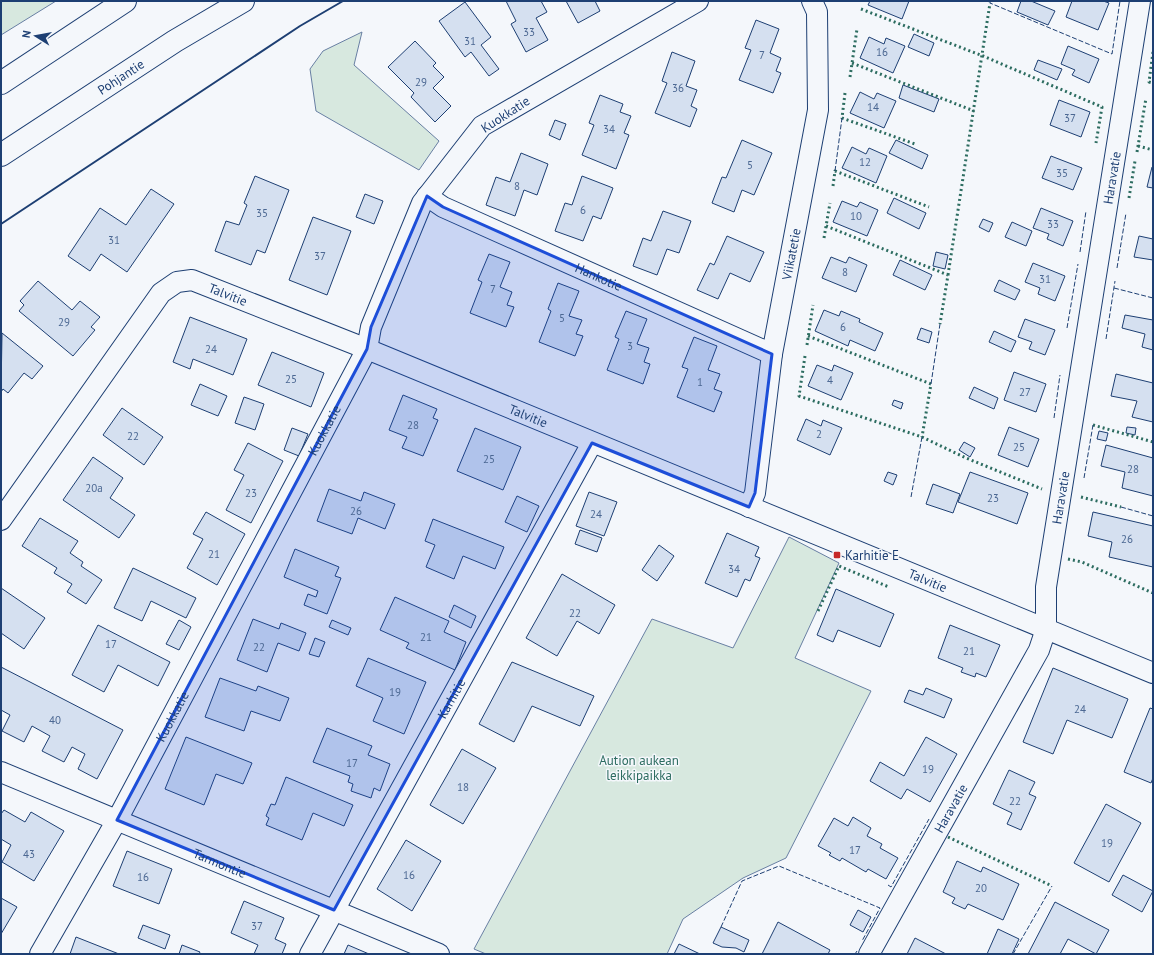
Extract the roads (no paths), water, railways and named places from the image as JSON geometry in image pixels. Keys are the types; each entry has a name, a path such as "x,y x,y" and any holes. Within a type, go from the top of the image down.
{"highway":[{"path":"1,83 125,1"},
{"name":"Pohjantie","path":"1,155 175,41 243,1"}],"street":[{"name":"Kuokkatie","path":"40,954 117,820 367,349 371,327 427,196 482,126 698,1"},
{"name":"Viikatetie","path":"749,507 755,493 772,354 818,110 817,12 812,1"},
{"name":"Haravatie","path":"869,954 1039,650 1046,629 1046,587 1140,1"},
{"name":"Hankotie","path":"427,196 443,207 772,354"},
{"name":"Talvitie","path":"1,520 161,294 176,282 192,280 367,349 1153,673"},
{"name":"Karhitie","path":"310,954 592,443"},
{"name":"Tarmontie","path":"1,772 439,954"}],"place":[{"name":"Karhitie E","path":"837,555"}],"park label":[{"name":"Aution aukean leikkipaikka","path":"639,768"}]}
